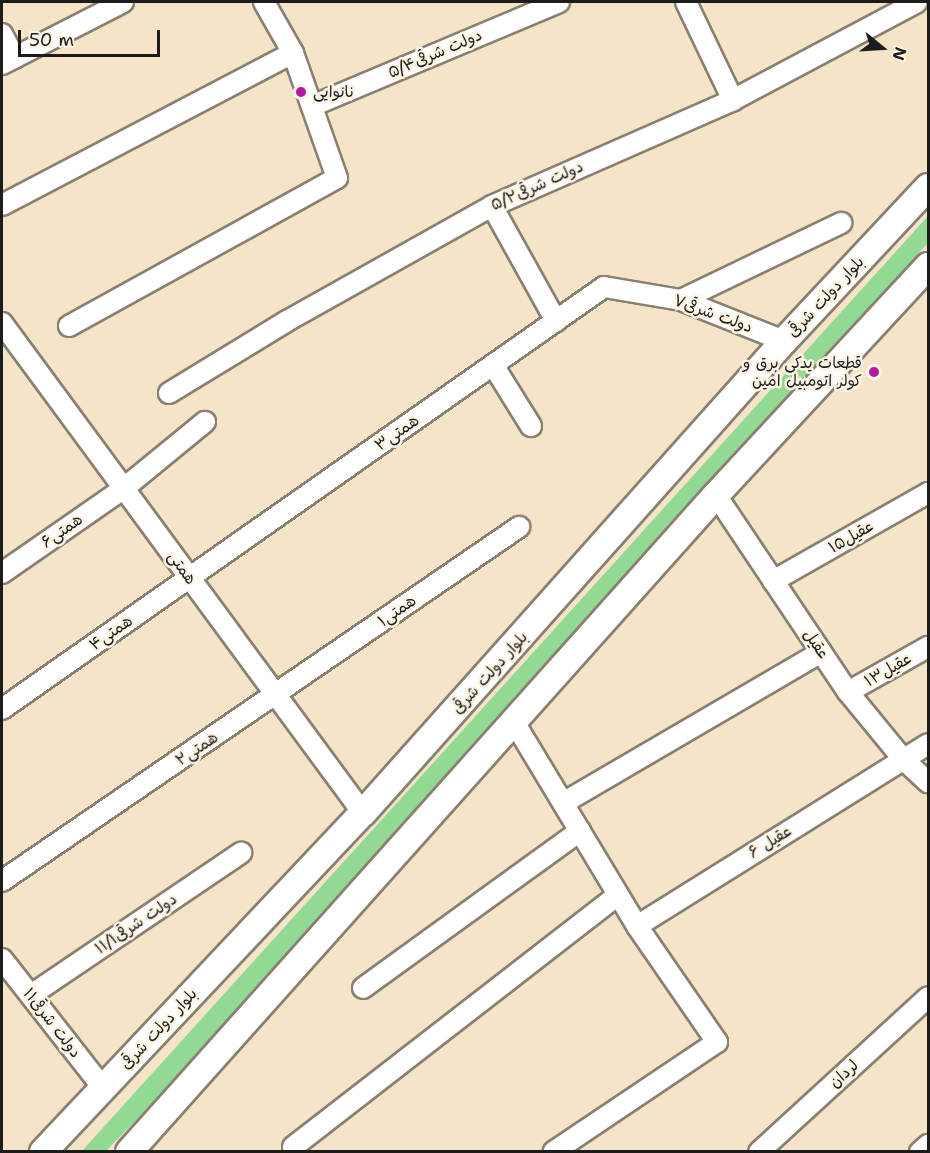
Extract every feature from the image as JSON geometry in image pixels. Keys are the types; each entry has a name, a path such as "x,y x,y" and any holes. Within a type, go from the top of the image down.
{"main road":[{"name":"بلوار دولت شرقی","path":"43,1152 363,813 784,341 928,187"},
{"path":"129,1152 716,495 928,269"}],"street":[{"path":"2,34 8,61 123,2"},
{"path":"69,326 337,178 293,53 264,2"},
{"name":"۵/۴دولت شرقی","path":"312,106 559,2"},
{"path":"686,2 733,100"},
{"name":"۵/۲دولت شرقی","path":"169,393 287,321 492,206 733,100 917,2"},
{"path":"2,205 293,53"},
{"path":"492,206 556,321"},
{"path":"681,300 841,223"},
{"name":"۷دولت شرقی","path":"604,287 681,300 784,341"},
{"name":"۳همتی","path":"190,578 604,287"},
{"name":"همتی","path":"2,323 363,813"},
{"path":"493,365 531,426"},
{"name":"۶همتی","path":"2,573 123,489 206,422"},
{"name":"عقیل۱۵","path":"773,581 928,493"},
{"name":"عقیل","path":"716,495 848,692 903,759 928,782"},
{"name":"۱همتی","path":"276,696 519,526"},
{"name":"۴همتی","path":"2,709 190,578"},
{"name":"عقیل۱۳","path":"848,692 928,647"},
{"path":"563,803 821,652"},
{"name":"۲همتی","path":"2,882 276,696"},
{"path":"514,722 637,926 717,1042 553,1152"},
{"name":"عقیل ۶","path":"637,926 928,744"},
{"path":"363,988 580,831"},
{"name":"۱۱/۱دولت شرقی","path":"31,995 242,853"},
{"path":"293,1147 618,895"},
{"name":"۱۱دولت شرقی","path":"2,958 103,1088"},
{"name":"لردان","path":"759,1152 928,997"},
{"path":"920,1152 928,1145"}],"green space":[{"path":"928,216 928,243 149,1107 106,1151 81,1152"}],"place":[{"name":"نانوایی","path":"301,92"},
{"name":"قطعات یدکی برق و کولر اتومبیل امین","path":"874,372"}]}
